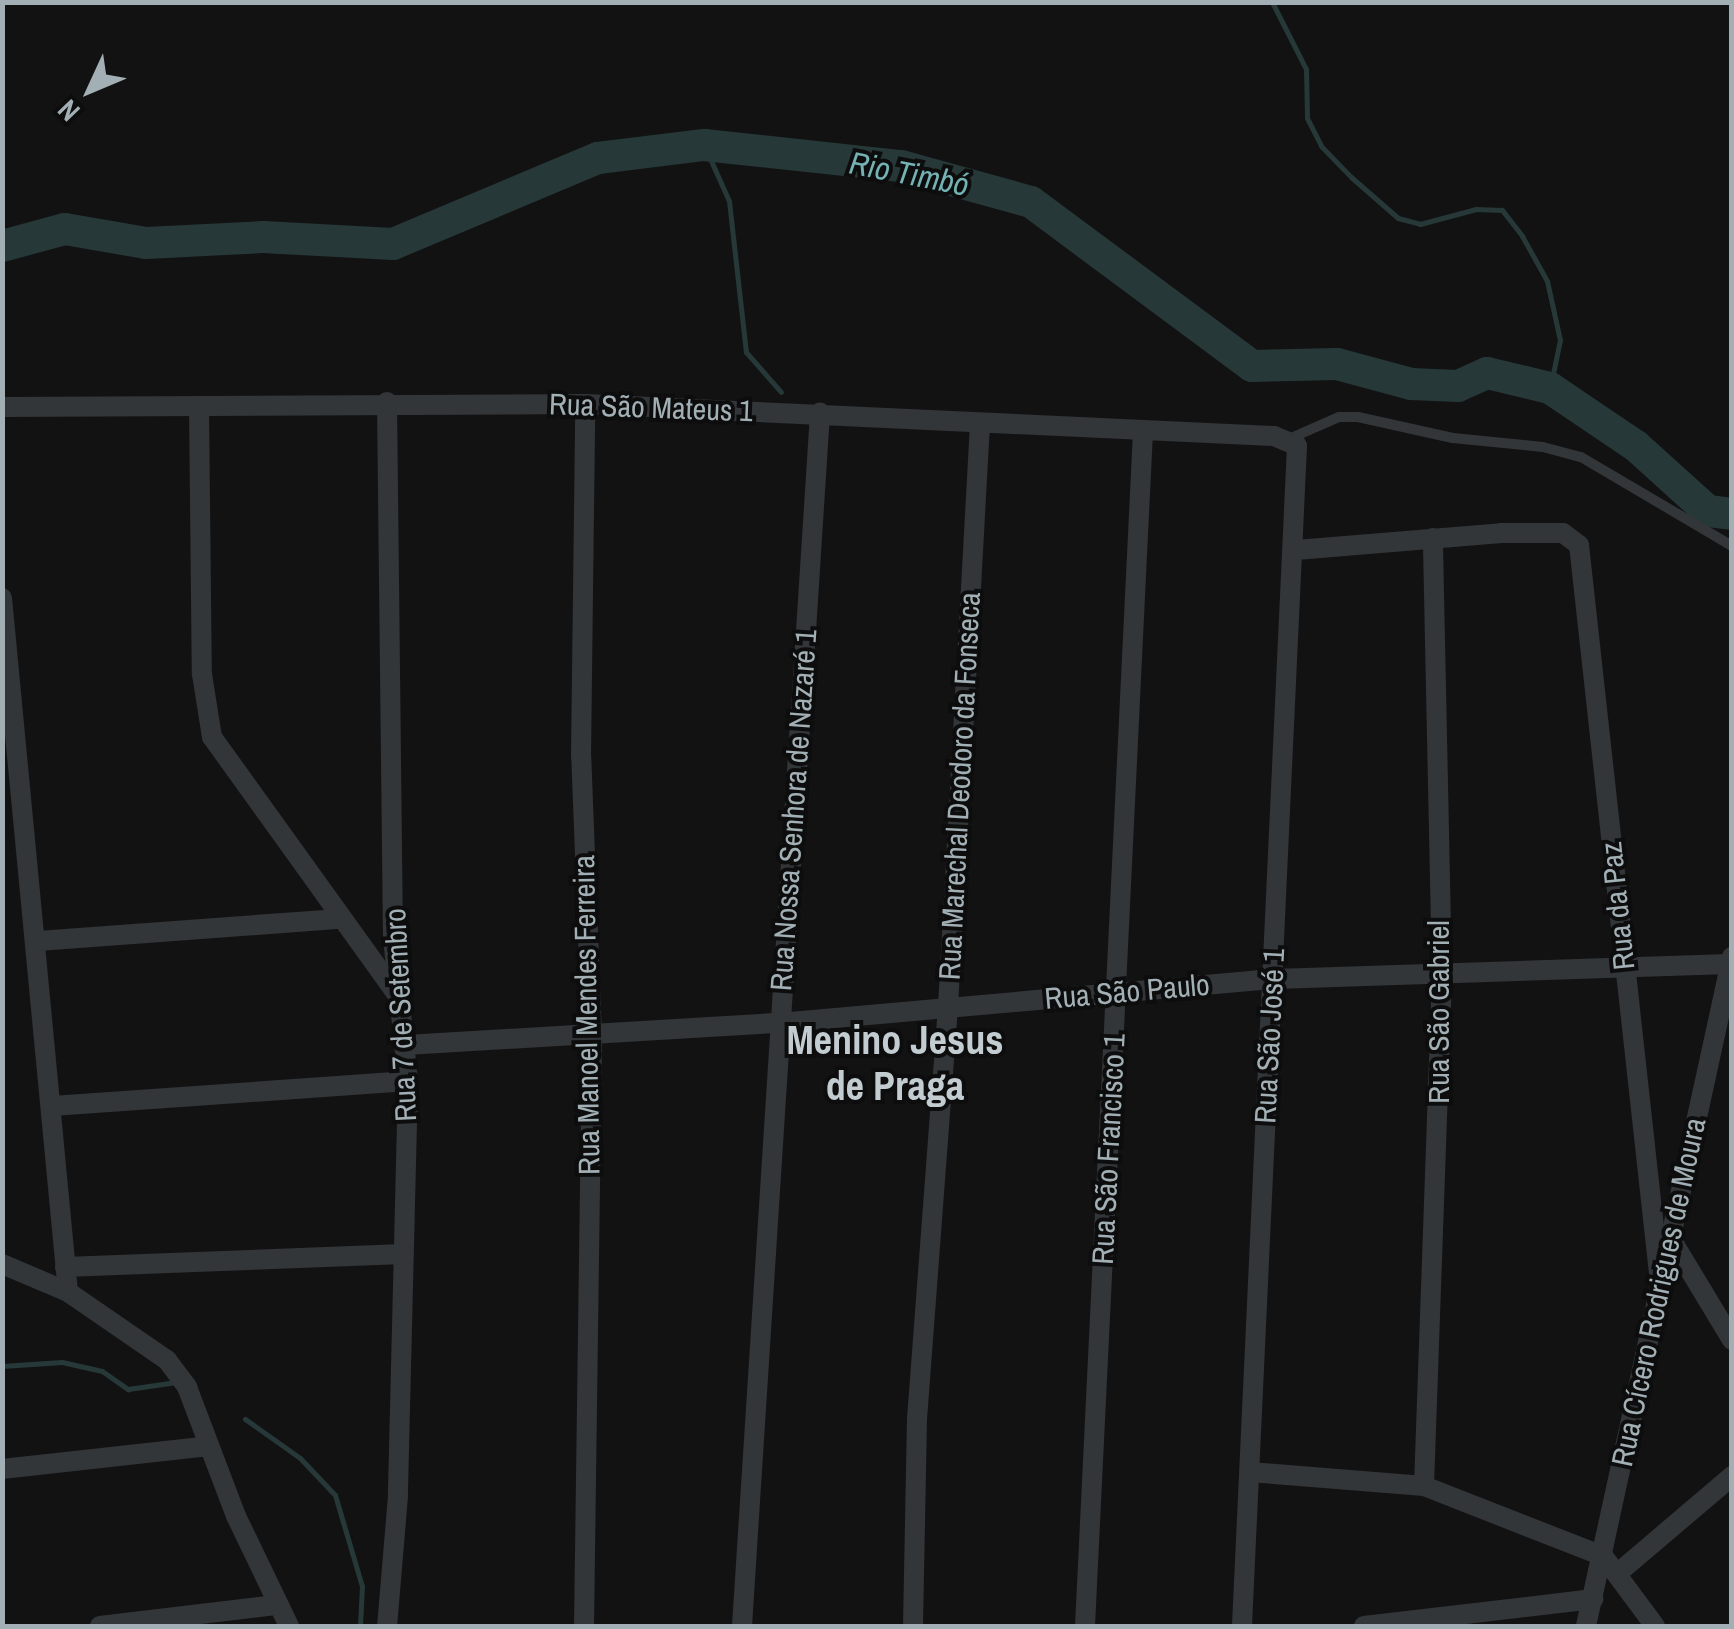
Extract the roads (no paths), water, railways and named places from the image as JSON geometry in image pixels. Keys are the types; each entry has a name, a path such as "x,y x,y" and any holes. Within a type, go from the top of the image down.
{"street":[{"name":"Rua São Mateus 1","path":"2,408 387,402 585,404 820,413 1291,442"},
{"name":"Rua 7 de Setembro","path":"387,402 398,995 408,1081 398,1496 387,1626"},
{"name":"Rua Manoel Mendes Ferreira","path":"584,1626 592,1036 582,756 585,404"},
{"path":"199,406 207,720 225,762 398,995"},
{"name":"Rua Nossa Senhora de Nazaré 1","path":"742,1626 820,413"},
{"name":"Rua Marechal Deodoro da Fonseca","path":"913,1626 917,1419 948,1008 980,424"},
{"name":"Rua São Francisco 1","path":"1084,1626 1143,432"},
{"name":"Rua São José 1","path":"1242,1626 1275,979 1274,852 1296,550 1291,442"},
{"name":"Rua da Paz","path":"1434,538 1555,532 1575,539 1659,1273"},
{"path":"1296,550 1434,538"},
{"name":"Rua São Gabriel","path":"1424,1486 1442,975 1434,538"},
{"path":"2,598 38,941 68,1292"},
{"path":"38,941 340,919"},
{"name":"Rua São Paulo","path":"406,1045 778,1024 1275,979 1624,971 1730,960"},
{"name":"Rua Cícero Rodrigues de Moura","path":"1586,1626 1659,1273 1730,960"},
{"path":"52,1106 408,1081"},
{"path":"1668,1234 1732,1340"},
{"path":"66,1267 404,1254"},
{"path":"2,1264 68,1292 167,1360 187,1388 276,1605 289,1626"},
{"path":"2,1469 210,1446"},
{"path":"1250,1472 1424,1486 1603,1556 1655,1626"},
{"path":"1618,1574 1732,1476"},
{"path":"1364,1626 1593,1600"},
{"path":"100,1626 276,1605"}],"lane":[{"path":"1291,442 1339,417 1358,416 1453,438 1542,447 1581,457 1732,546"}],"waterway":[{"path":"1272,2 1306,69 1307,118 1321,146 1351,177 1398,218 1420,224 1476,209 1502,210 1522,236 1547,281 1560,340 1550,388"},
{"path":"704,145 729,201 746,352 781,392"},
{"name":"Rio Timbó","path":"2,246 65,229 146,243 263,237 393,244 598,158 704,145 901,166 1031,202 1252,366 1337,364 1411,384 1458,386 1487,373 1550,388 1636,446 1708,511 1732,514"},
{"path":"2,1366 62,1362 102,1371 128,1389 176,1382"},
{"path":"245,1419 300,1458 335,1495 362,1586 360,1626"}],"district":[{"name":"Menino Jesus de Praga","path":"895,1063"}]}
